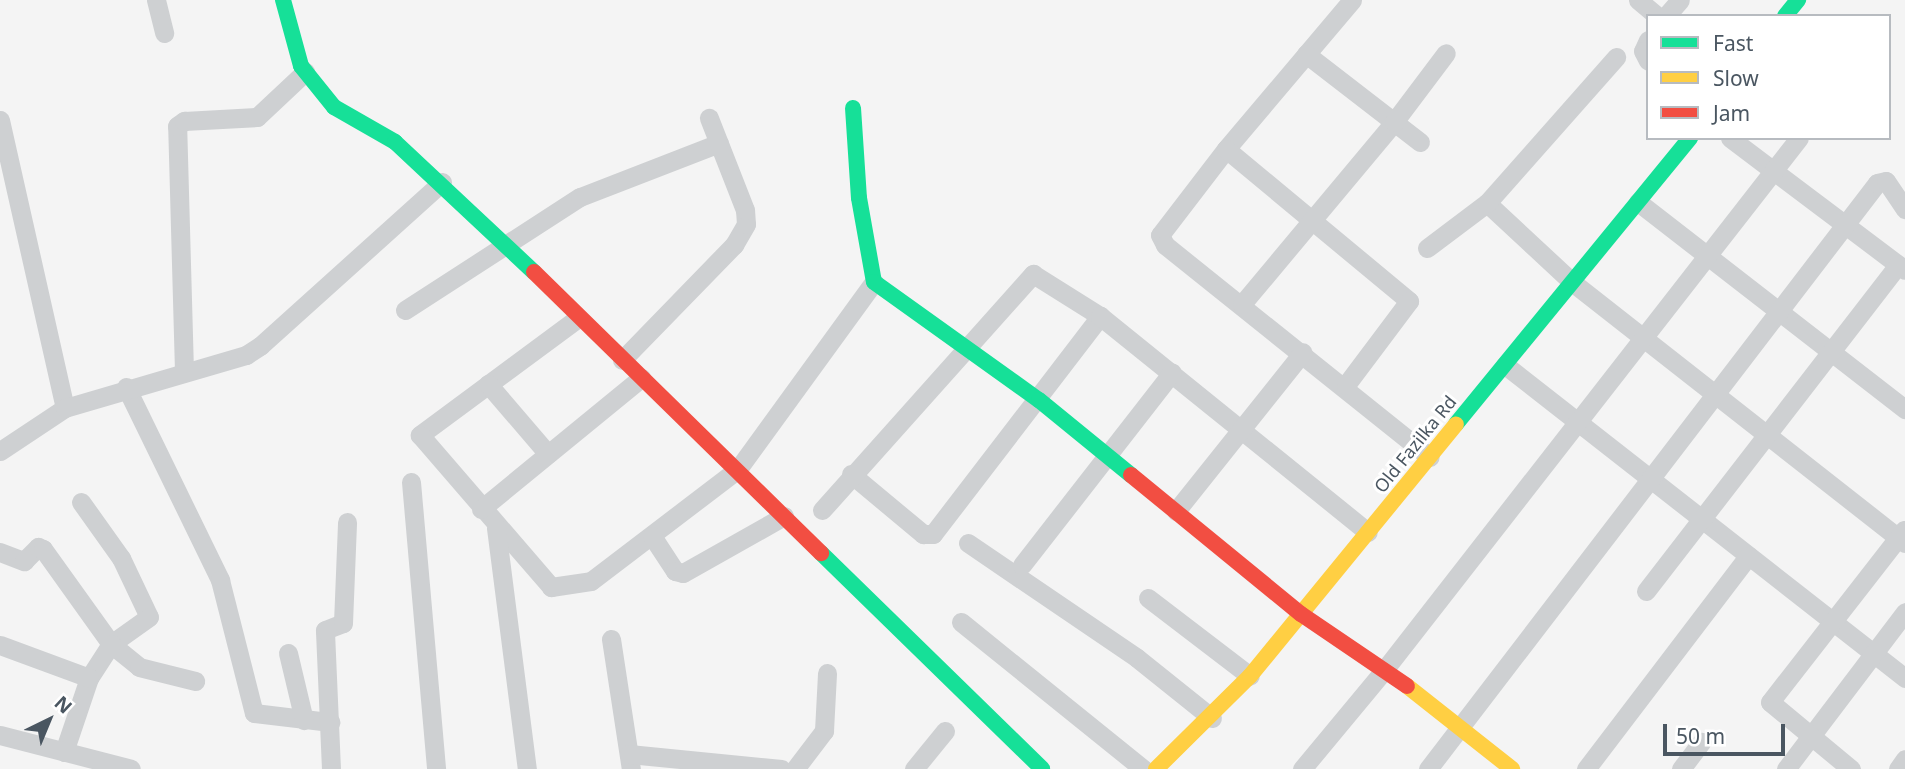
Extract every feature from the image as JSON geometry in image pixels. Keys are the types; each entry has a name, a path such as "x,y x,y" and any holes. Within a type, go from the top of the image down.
{"street":[{"path":"156,0 164,33"},
{"path":"283,0 305,72 343,115 395,142 442,182 578,318 738,469 1042,769"},
{"path":"1352,0 1226,149 1160,235 1165,245 1346,385 1430,457"},
{"path":"1638,0 1655,14"},
{"path":"1668,14 1680,0"},
{"path":"1242,304 1394,122 1446,53"},
{"path":"1306,54 1420,142"},
{"path":"1427,248 1486,203 1616,57"},
{"path":"184,372 177,126 184,121 257,117 305,72"},
{"path":"853,108 859,198 874,282 1039,400 1301,614 1385,669 1512,769"},
{"path":"622,360 742,234 745,210 709,118"},
{"path":"0,120 65,408"},
{"name":"Old Fazilka Rd","path":"1156,768 1212,718 1250,676 1688,140"},
{"path":"1646,591 1832,349 1902,268 1733,140"},
{"path":"1302,769 1385,669 1710,256 1797,140"},
{"path":"405,310 596,189 719,143"},
{"path":"1226,149 1409,301 1346,385"},
{"path":"1428,769 1652,479 1714,393 1782,310 1881,180 1905,209"},
{"path":"0,451 65,408 260,346 442,182"},
{"path":"1638,202 1782,310 1905,409"},
{"path":"1486,203 1572,282 1766,434 1903,536 1832,619 1770,702 1851,769"},
{"path":"822,510 851,474 1033,274 1100,316 1368,532"},
{"path":"578,318 420,435 496,527 551,587 591,581 738,469 874,282"},
{"path":"851,474 923,534 933,534 1039,400 1100,316"},
{"path":"1176,512 1303,352"},
{"path":"1505,365 1905,678"},
{"path":"1022,565 1172,372"},
{"path":"481,509 641,378"},
{"path":"488,384 548,454"},
{"path":"126,387 216,569 254,713 330,722"},
{"path":"411,482 436,769"},
{"path":"64,752 89,678 111,644 149,617 121,558 81,502"},
{"path":"652,536 675,571 683,573 784,516"},
{"path":"331,769 326,630 343,623 347,522"},
{"path":"496,527 527,769"},
{"path":"968,542 1137,658 1212,718"},
{"path":"0,552 24,561 38,547 43,549 111,644 139,667 195,681"},
{"path":"1586,769 1748,556"},
{"path":"1148,598 1250,676"},
{"path":"1786,769 1905,612"},
{"path":"961,622 1156,768"},
{"path":"611,639 630,761 780,769"},
{"path":"0,645 89,678"},
{"path":"288,653 304,720"},
{"path":"795,769 824,731 827,673"},
{"path":"914,769 945,731"},
{"path":"0,735 131,769"},
{"path":"1681,769 1701,742"},
{"path":"1898,769 1905,759"}],"traffic: fast":[{"path":"283,0 301,66 334,107 395,142 534,272"},
{"path":"1787,14 1798,0"},
{"path":"853,108 859,198 874,282 1039,400 1131,475"},
{"path":"1456,424 1688,140"},
{"path":"821,553 1042,769"}],"traffic: slow":[{"path":"1156,769 1250,676 1456,424"},
{"path":"1407,686 1512,769"}],"traffic: jam":[{"path":"534,272 821,553"},
{"path":"1131,475 1301,614 1407,686"}]}
